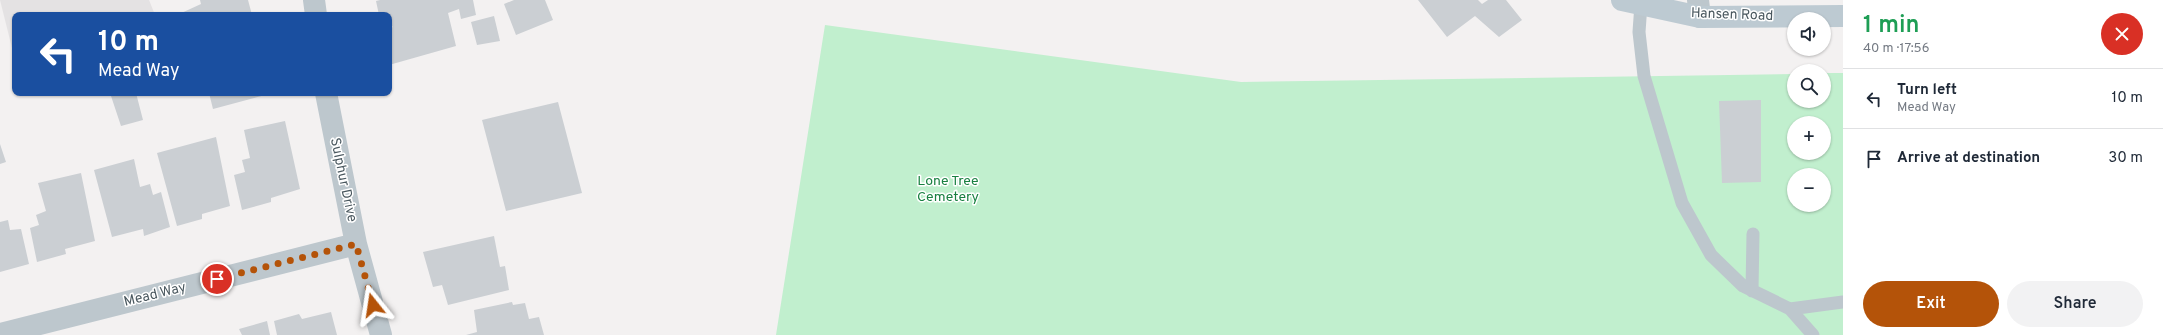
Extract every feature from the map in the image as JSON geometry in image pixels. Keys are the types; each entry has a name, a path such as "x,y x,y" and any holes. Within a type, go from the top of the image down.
{"street":[{"path":"314,0 316,12"},
{"name":"Hansen Road","path":"1631,2 1699,8 1843,16"},
{"name":"Sulphur Drive","path":"327,96 356,244 381,335"},
{"name":"Mead Way","path":"0,334 356,244"}],"lane":[{"path":"1631,2 1640,32 1644,76 1682,203 1711,255 1744,286 1790,309 1813,335"},
{"path":"1752,291 1753,234"},
{"path":"1790,309 1843,302"}],"shaded area":[{"path":"0,0 149,0 154,12 12,12 12,48"}],"green space":[{"name":"Lone Tree Cemetery","path":"825,25 1241,82 1787,74 1787,108 1831,108 1831,73 1843,73 1843,335 776,335"}],"building":[{"path":"200,0 248,0 251,12 184,12 201,4"},
{"path":"473,0 476,15 461,19 459,9 448,13 456,46 392,64 392,12 378,12 376,1"},
{"path":"514,0 545,0 553,20 516,35 504,4"},
{"path":"1418,0 1478,0 1482,4 1488,0 1506,0 1522,20 1499,37 1475,16 1447,37"},
{"path":"494,16 500,41 477,45 471,22"},
{"path":"111,96 137,96 143,120 121,126"},
{"path":"210,96 261,96 213,109"},
{"path":"1761,100 1761,182 1722,183 1719,101"},
{"path":"558,102 582,193 506,211 482,120"},
{"path":"285,121 300,189 271,198 271,202 242,210 234,175 245,172 242,160 250,158 244,130"},
{"path":"216,137 230,206 202,214 202,219 177,226 157,153"},
{"path":"0,144 6,162 0,164"},
{"path":"134,159 140,187 150,184 153,195 161,192 170,227 144,236 143,229 112,237 94,170"},
{"path":"81,173 95,241 65,249 66,254 37,262 30,228 39,225 36,215 46,211 38,183"},
{"path":"8,220 10,230 21,229 29,264 0,272 0,222"},
{"path":"494,236 500,267 505,266 509,290 448,305 442,285 433,287 423,252"},
{"path":"512,302 513,305 525,303 529,319 539,317 544,335 466,335 477,332 474,310"},
{"path":"331,312 337,335 277,335 274,321 299,314 302,319"},
{"path":"267,321 270,335 242,335 239,329"}],"route":[{"path":"217,279 356,244 373,305"}]}
